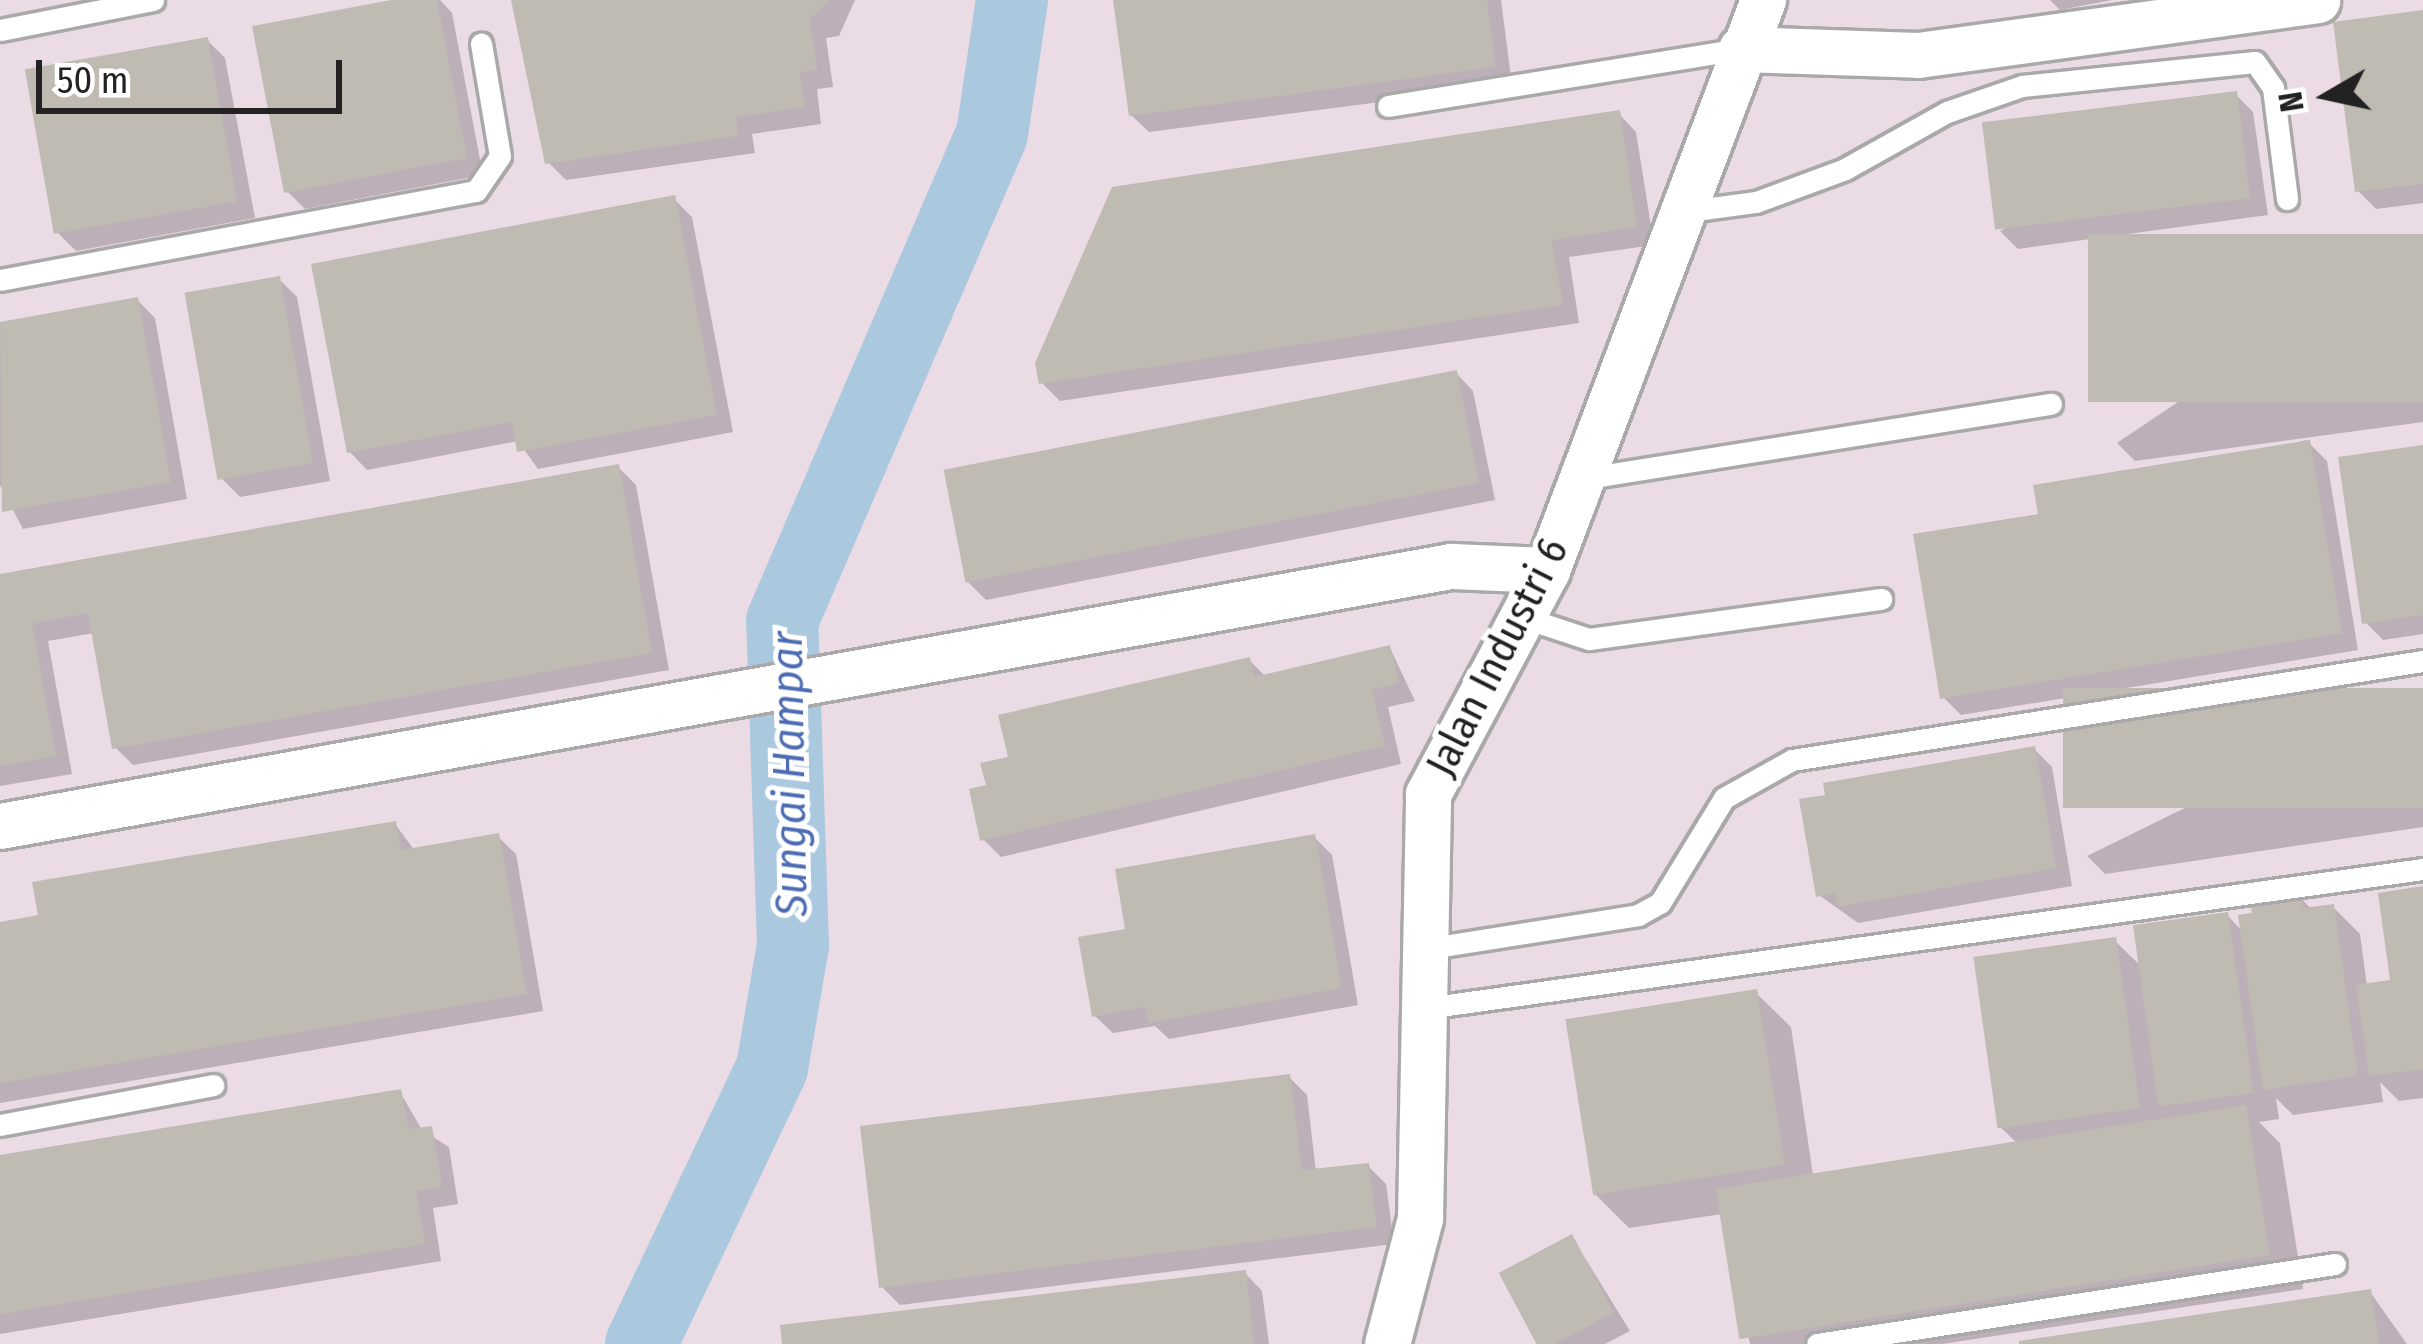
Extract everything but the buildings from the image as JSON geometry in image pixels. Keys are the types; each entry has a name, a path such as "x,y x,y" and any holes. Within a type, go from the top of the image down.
{"street":[{"name":"Jalan Industri 6","path":"1387,1344 1420,1219 1428,794 1547,570 1763,0"},
{"path":"1741,49 1918,55 2317,0"},
{"path":"0,826 1451,566 1547,570"}],"lane":[{"path":"0,30 153,0"},
{"path":"0,280 490,184 500,155 481,44"},
{"path":"1388,106 1741,49"},
{"path":"1681,212 1756,202 1845,169 1983,96 2254,62 2273,88 2287,199"},
{"path":"1581,479 2051,404"},
{"path":"1522,617 1589,639 1881,599"},
{"path":"1424,949 1638,915 1660,903 1724,798 1792,760 2423,661"},
{"path":"1426,1007 2423,869"},
{"path":"0,1125 213,1084"},
{"path":"1817,1344 2335,1264"}],"shaded area":[{"path":"0,0 2423,0 2423,1344 0,1344"}],"waterway":[{"name":"Sungai Hampar","path":"641,1344 772,1068 793,945 782,621 992,134 1012,0"}]}
